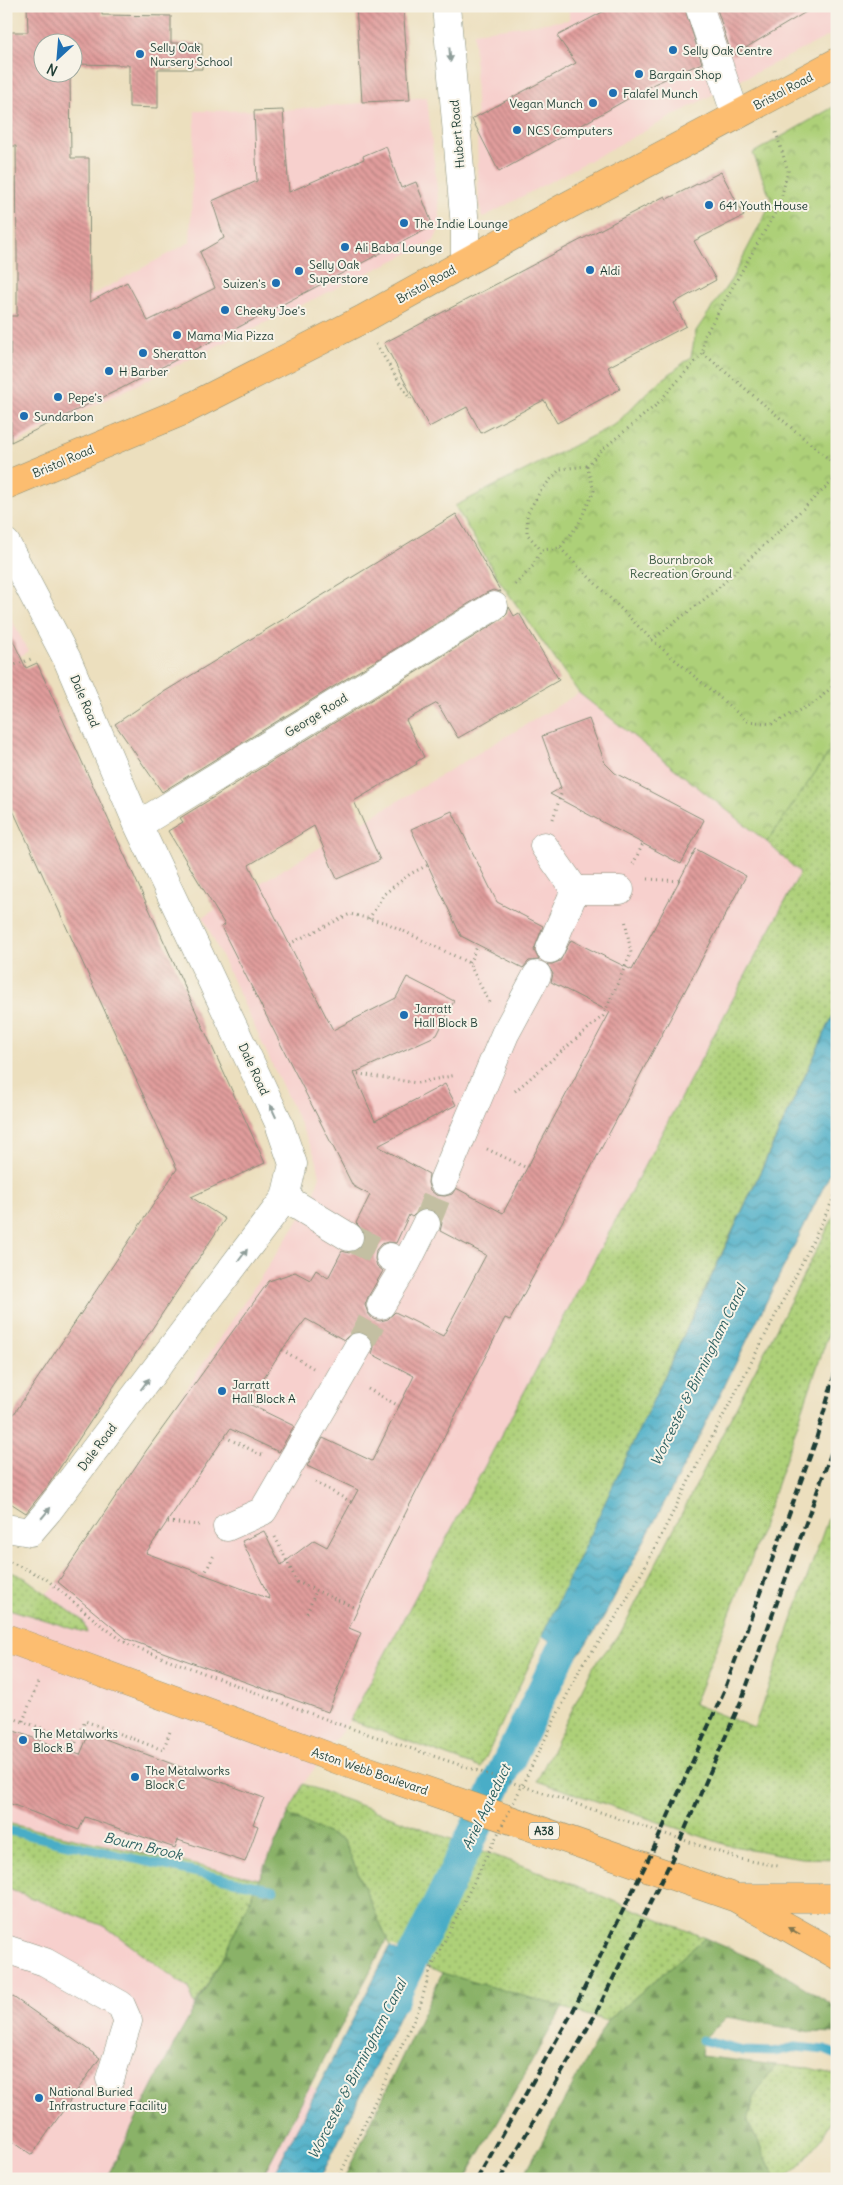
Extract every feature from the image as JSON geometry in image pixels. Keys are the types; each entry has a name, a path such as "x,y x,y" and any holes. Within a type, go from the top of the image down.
{"main road":[{"name":"Bristol Road","path":"6,485 181,412 363,319 837,62"},
{"name":"Aston Webb Boulevard","path":"6,1638 352,1765 736,1898 837,1955"},
{"name":"Aston Webb Boulevard","path":"736,1898 837,1898"}],"street":[{"name":"Hubert Road","path":"446,6 465,227 465,262"},
{"path":"699,6 736,116"},
{"name":"Dale Road","path":"6,543 60,644 138,825 278,1121 292,1164 286,1198 48,1511 30,1532 6,1528"},
{"name":"George Road","path":"138,825 494,606"},
{"path":"544,846 575,890"},
{"path":"575,890 620,890"},
{"path":"550,950 575,890"},
{"path":"443,1181 505,1034 537,975"},
{"path":"286,1198 349,1237"},
{"path":"382,1305 398,1260 426,1224"},
{"path":"227,1527 263,1511 358,1346"},
{"path":"6,1949 45,1962 122,2005 128,2021 110,2078"}],"path":[{"path":"541,550 527,534 527,514 541,490 560,469 587,466 603,449 655,406 703,354 704,337 778,206 788,171 767,100"},
{"path":"363,319 374,342 410,399 412,394"},
{"path":"703,354 837,466"},
{"path":"541,550 560,548 578,525 594,491 587,466"},
{"path":"652,640 716,590 837,477"},
{"path":"560,548 652,640 747,721 772,724 816,702 837,682"},
{"path":"494,606 533,566 541,550"},
{"path":"368,919 384,894 410,874 428,865"},
{"path":"644,878 679,881"},
{"path":"514,1091 604,1016 631,953 620,890"},
{"path":"289,944 350,914 387,923 469,962 505,1034"},
{"path":"469,962 478,945"},
{"path":"354,1073 416,1083 491,1068"},
{"path":"462,1136 527,1168"},
{"path":"338,2179 419,2009 431,1968 583,1663 601,1641 616,1617 671,1516 794,1281 837,1191"},
{"path":"282,1350 337,1381"},
{"path":"225,1437 351,1502"},
{"path":"263,1511 297,1582 356,1608"},
{"path":"6,1560 45,1578 101,1625 127,1644 353,1729 740,1860 783,1867"},
{"path":"307,1613 316,1591"},
{"path":"23,1721 38,1680"},
{"path":"12,1718 77,1740"},
{"path":"72,1752 84,1721 163,1750 171,1729"}],"shaded area":[{"path":"569,6 837,6 837,32 727,87 482,218 479,203 474,32 569,20"},
{"path":"427,97 441,225 434,241 10,446 6,403 6,315 54,316 190,242 195,111 283,110"},
{"path":"6,609 28,651 20,656 6,660"},
{"path":"579,693 767,842 800,872 350,1720 303,1784 259,1879 6,1823 6,1570 25,1578 46,1594 58,1582 312,1200 320,1176 316,1158 203,917"},
{"path":"6,1838 206,1976 316,2091 271,2179 6,2179"}],"green space":[{"name":"Bournbrook Recreation Ground","path":"837,105 837,741 767,842 579,693 501,583 455,506 616,424 647,392 691,357 696,331 731,280 772,202 753,153"},
{"path":"837,741 837,1007 481,1768 350,1720 800,873 767,842"},
{"path":"837,1210 837,1309 751,1560 694,1704 754,1728 837,1493 837,1859 801,1858 727,1845 537,1781 593,1667 621,1632"},
{"path":"6,1570 25,1578 83,1621 87,1633 6,1608"},
{"path":"303,1784 577,1886 705,1938 607,2021 442,1973 390,1947 344,1841 288,1815"},
{"path":"288,1815 344,1841 387,1939 261,2179 106,2179 172,2048 225,1954"},
{"path":"6,1823 259,1879 225,1954 195,2005 188,1988 106,1927 6,1888"},
{"path":"705,1938 771,1967 837,2009 837,2033 811,2032 727,2017 702,2040 701,2056 776,2065 755,2095 748,2121 776,2179 522,2179 607,2021"},
{"path":"442,1973 563,2007 465,2179 344,2179"},
{"path":"776,2065 809,2068 837,2075 837,2112 819,2142 800,2165 784,2179 776,2179 748,2121 755,2095"}],"water":[{"name":"Worcester & Birmingham Canal","path":"837,1007 837,1160 695,1445 600,1624 576,1658 542,1636"},
{"name":"Worcester & Birmingham Canal","path":"390,1947 424,1965 320,2179 271,2179"}],"pier":[{"path":"542,1636 579,1659 575,1660 541,1638"},
{"path":"391,1945 425,1963 426,1966 390,1947"}],"building":[{"path":"27,6 102,6 102,15 171,16 171,43 202,43 202,69 158,69 158,108 129,107 129,65 82,64 82,32 32,32 32,82 70,82 71,158 89,158 90,302 127,282 148,321 215,288 200,252 224,238 212,201 257,181 254,111 283,110 289,192 364,159 363,156 386,146 401,188 416,182 433,226 120,389 11,442 10,316 17,316 17,254 16,146 11,146 11,32 28,32"},
{"path":"356,6 403,6 410,100 362,102"},
{"path":"614,6 684,6 702,63 654,84 499,172 472,119 576,63 557,36"},
{"path":"716,6 816,6 732,56"},
{"name":"Aldi","path":"721,172 744,216 694,241 716,280 674,303 686,326 608,367 620,389 557,423 544,400 481,433 467,407 429,427 384,343 665,196 667,199"},
{"path":"456,514 501,592 493,590 486,593 162,792 115,724 154,698"},
{"path":"509,607 514,616 519,613 559,680 458,738 437,703 406,720 424,757 416,762 417,764 354,801 380,860 337,879 314,826 249,865 333,1030 396,998 407,977 454,1001 437,1035 354,1073 375,1121 445,1084 456,1105 378,1146 429,1174 428,1183 430,1190 436,1195 445,1196 452,1194 456,1188 503,1213 610,1012 551,982 553,974 547,964 560,961 571,940 632,970 696,849 746,876 510,1320 505,1318 376,1571 349,1628 361,1633 328,1712 127,1639 58,1582 146,1451 269,1281 295,1272 310,1280 316,1270 328,1278 342,1251 349,1253 357,1250 362,1246 365,1238 362,1229 356,1223 370,1195 353,1186 221,927 225,925 168,831 183,822 180,818 502,619 507,614","holes":["425,1208 433,1210 439,1215 442,1223 440,1231 486,1255 443,1336 395,1312 388,1319 380,1321 373,1319 365,1305 383,1271 377,1266 375,1259 376,1250 381,1244 388,1242 396,1243 409,1215 412,1217 418,1211","306,1319 344,1340 351,1333 359,1331 365,1333 372,1340 374,1347 372,1354 414,1376 372,1461 323,1438 307,1466 358,1490 327,1547 314,1540 281,1565 264,1531 242,1541 270,1599 146,1553 230,1429 279,1452 294,1426 247,1403 282,1350"]},
{"path":"6,626 26,668 37,663 265,1163 191,1197 225,1219 47,1487 26,1513 6,1500 6,1426 177,1169 6,795"},
{"path":"589,719 605,763 615,773 704,820 681,864 550,794 561,788 542,736"},
{"path":"452,811 497,902 543,926 534,950 539,960 529,961 523,968 461,936 411,829"},
{"name":"The Metalworks Block C","path":"6,1728 80,1755 89,1733 264,1798 253,1824 258,1826 245,1862 178,1840 175,1848 85,1817 79,1830 6,1802"},
{"name":"National Buried Infrastructure Facility","path":"6,1992 100,2058 32,2155 6,2137"}],"waterway":[{"name":"Ariel Aqueduct","path":"393,1998 582,1610"},
{"name":"Bourn Brook","path":"6,1830 274,1890"},
{"name":"Bourn Brook","path":"702,2040 743,2051 774,2052 796,2047 825,2050 837,2055"}],"tunnel":[{"path":"426,1224 443,1181"},
{"path":"349,1237 390,1257"},
{"path":"358,1347 381,1305"}],"railway":[{"path":"477,2179 573,2011 653,1850 724,1691 815,1443 837,1366"},
{"path":"500,2179 594,2017 672,1859 742,1699 837,1437"}],"place":[{"name":"Selly Oak Centre","path":"673,50"},
{"name":"Selly Oak Nursery School","path":"140,54"},
{"name":"Bargain Shop","path":"639,74"},
{"name":"Falafel Munch","path":"613,93"},
{"name":"Vegan Munch","path":"593,103"},
{"name":"NCS Computers","path":"517,130"},
{"name":"641 Youth House","path":"709,205"},
{"name":"The Indie Lounge","path":"404,223"},
{"name":"Ali Baba Lounge","path":"345,247"},
{"name":"Aldi","path":"590,270"},
{"name":"Selly Oak Superstore","path":"299,271"},
{"name":"Suizen's","path":"276,283"},
{"name":"Cheeky Joe's","path":"225,310"},
{"name":"Mama Mia Pizza","path":"177,335"},
{"name":"Sheratton","path":"143,353"},
{"name":"H Barber","path":"109,371"},
{"name":"Pepe's","path":"58,397"},
{"name":"Sundarbon","path":"24,416"},
{"name":"Jarratt Hall Block B","path":"404,1015"},
{"name":"Jarratt Hall Block A","path":"222,1391"},
{"name":"The Metalworks Block B","path":"23,1740"},
{"name":"The Metalworks Block C","path":"135,1777"},
{"name":"National Buried Infrastructure Facility","path":"39,2098"}]}
